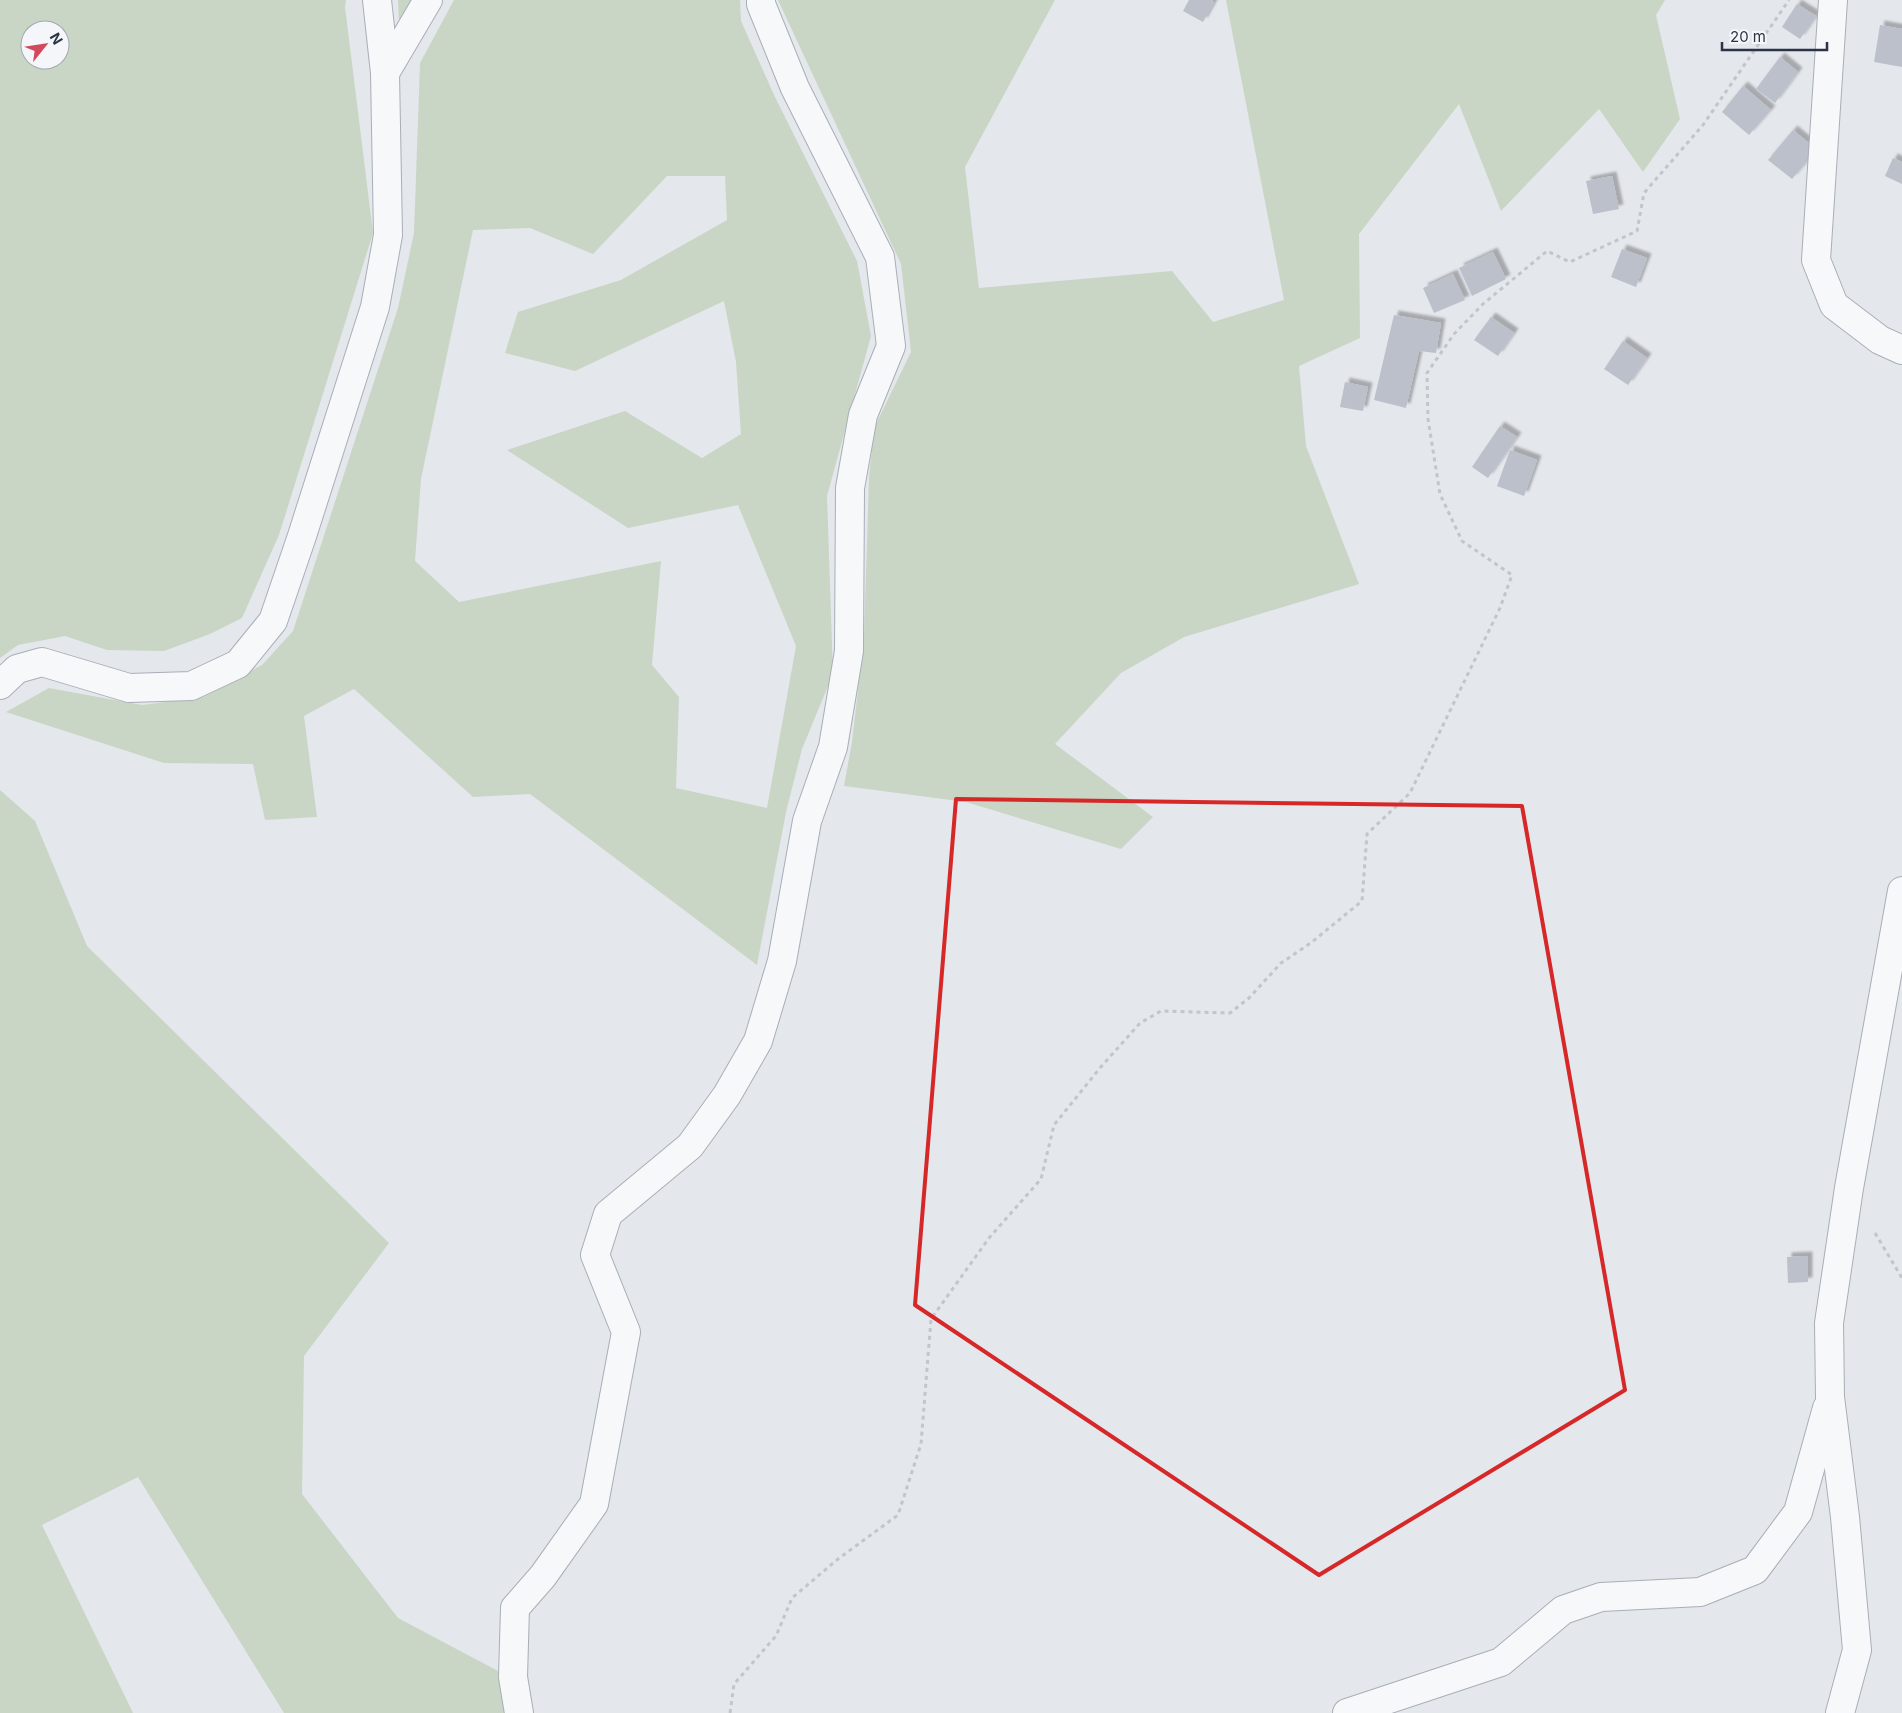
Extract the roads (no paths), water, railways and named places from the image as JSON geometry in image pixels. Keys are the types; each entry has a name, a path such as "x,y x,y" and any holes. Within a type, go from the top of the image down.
{"street":[{"path":"0,685 18,669 42,662 129,688 191,686 238,664 272,621 302,536 375,306 388,235 385,73 377,0"},
{"path":"385,73 428,0"},
{"path":"520,1713 513,1677 515,1608 542,1576 594,1504 626,1332 595,1255 608,1214 690,1146 727,1095 758,1041 782,961 807,821 833,747 849,651 850,488 863,415 891,346 880,257 795,88 761,0"},
{"path":"1832,0 1816,260 1834,305 1880,340 1902,350"},
{"path":"1840,1713 1857,1650 1846,1517 1830,1397 1829,1323 1850,1178 1902,892"},
{"path":"1347,1713 1501,1662 1563,1610 1601,1597 1700,1592 1755,1570 1798,1512 1830,1397"}]}
